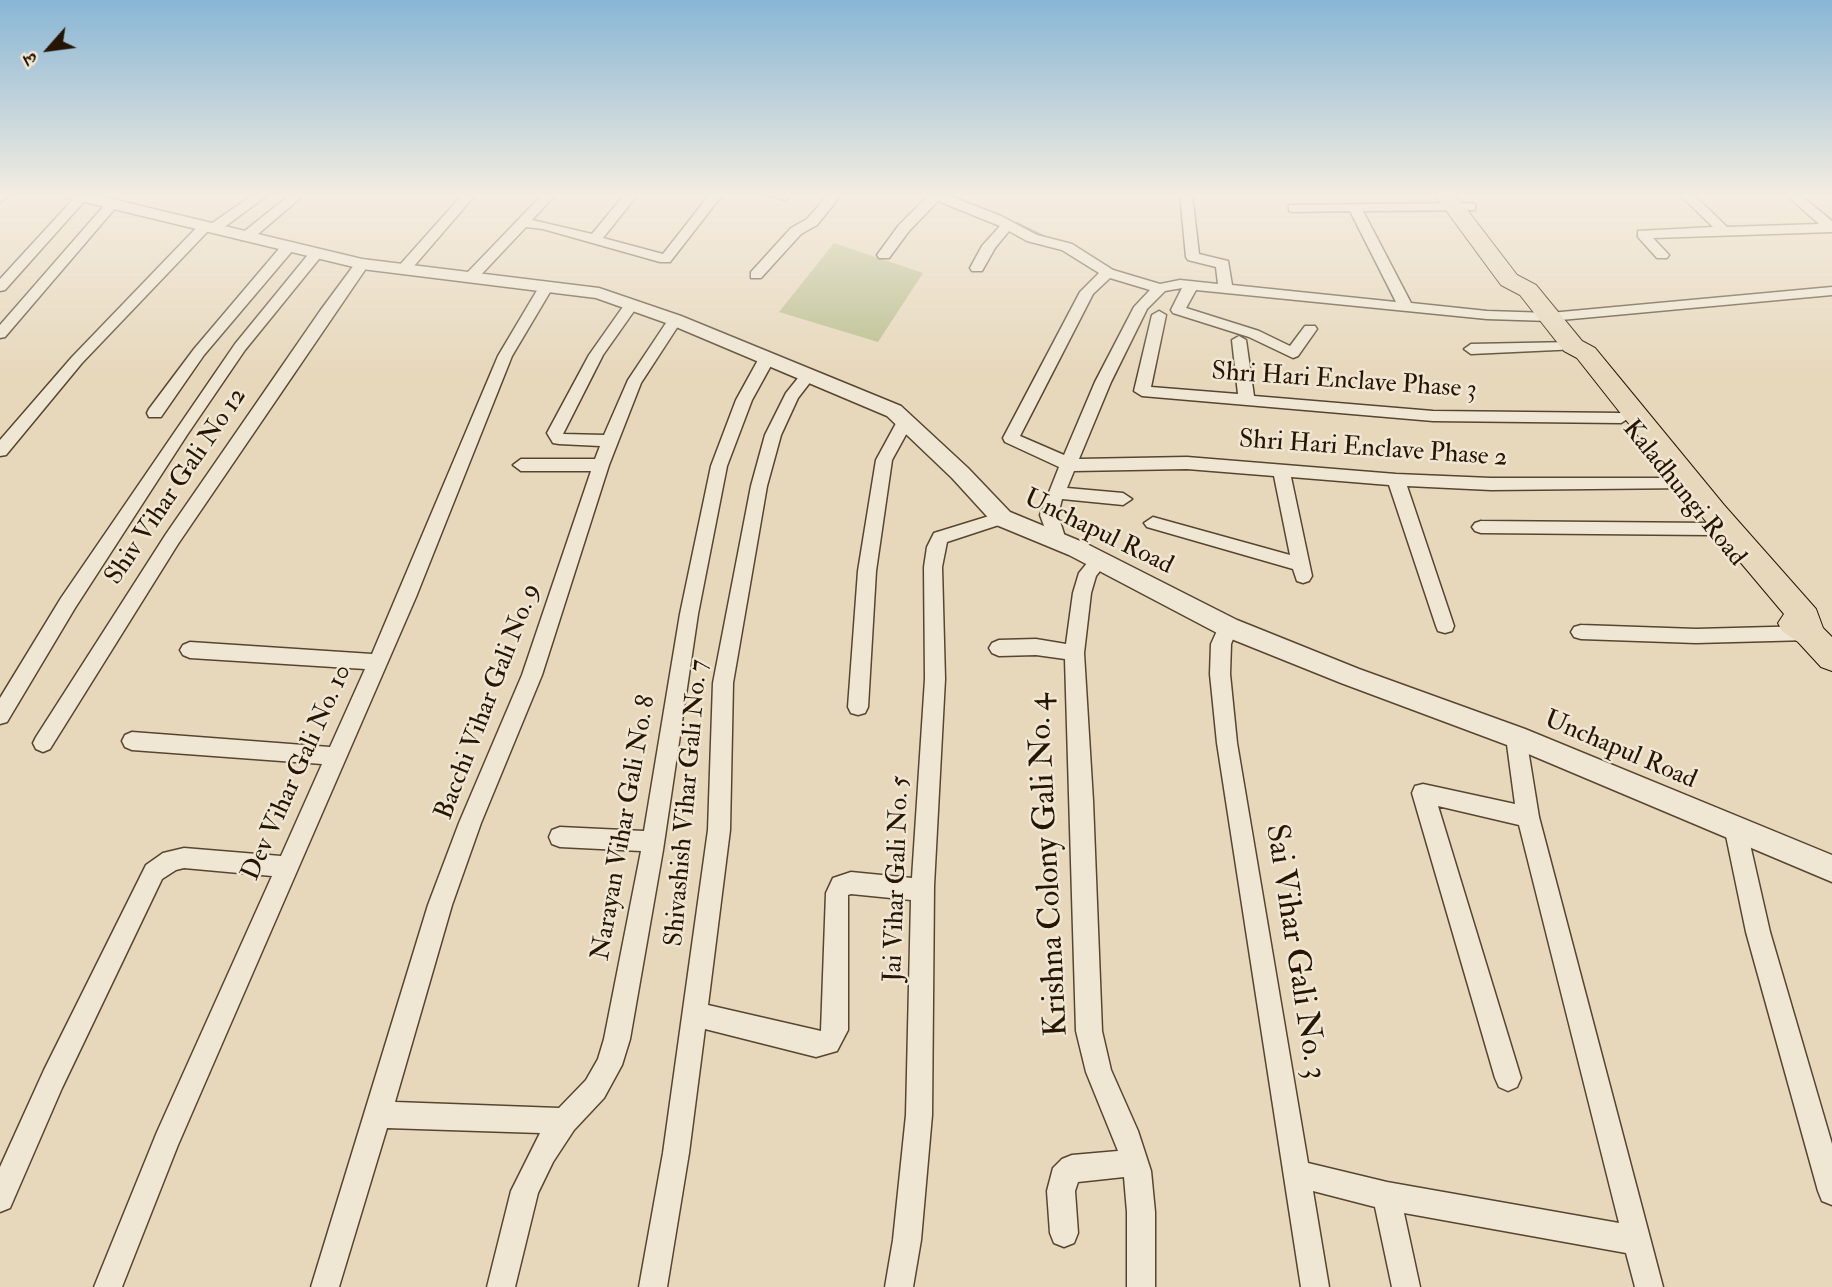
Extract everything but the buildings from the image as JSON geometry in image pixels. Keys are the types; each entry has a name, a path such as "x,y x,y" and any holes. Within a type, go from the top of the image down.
{"main road":[{"name":"Kaladhungi Road","path":"1492,254 1509,280 1528,290 1573,346 1586,353 1682,483 1710,529 1784,617 1825,649"},
{"name":"Kaladhungi Road","path":"1573,346 1571,355 1621,418 1805,617 1825,649"}],"street":[{"path":"0,287 27,254"},
{"path":"0,334 69,254"},
{"path":"0,451 77,360 183,254"},
{"path":"155,413 199,352 282,254"},
{"path":"0,716 68,603 181,431 240,347 316,254"},
{"name":"Unchapul Road","path":"316,254 403,270 599,293 675,320 894,411 1002,518 1057,540 1228,627 1350,676 1516,737 1832,869"},
{"path":"403,270 417,254"},
{"path":"471,277 494,254"},
{"path":"649,254 665,259 671,254"},
{"path":"757,275 776,254"},
{"path":"977,268 985,254"},
{"path":"1078,254 1108,273 1160,288 1180,284 1487,315 1550,317 1832,291"},
{"path":"1192,254 1192,257 1223,264 1226,290"},
{"path":"1378,254 1405,306"},
{"name":"Shiv Vihar Gali No 12","path":"43,743 172,539 362,264"},
{"path":"1070,465 1011,438 1087,292 1108,273"},
{"path":"1191,285 1178,310 1254,334 1293,353 1310,329"},
{"name":"Dev Vihar Gali No. 10","path":"108,1287 166,1141 378,662 505,356 546,287"},
{"path":"1057,540 1049,514 1056,493 1103,382 1140,307 1160,288"},
{"path":"611,441 557,436 596,355 632,304"},
{"name":"Shri Hari Enclave Phase 3","path":"1158,315 1142,391 1433,416 1621,418"},
{"name":"Bacchi Vihar Gali No. 9","path":"325,1287 440,905 470,823 532,675 601,465 633,383 675,320"},
{"path":"1239,340 1247,400"},
{"path":"1471,349 1573,346"},
{"name":"Narayan Vihar Gali No. 8","path":"501,1287 525,1191 543,1152 565,1121 595,1089 609,1065 617,1039 653,842 688,614 719,466 744,400 766,360"},
{"name":"Shivashish Vihar Gali No. 7","path":"653,1287 676,1153 719,830 723,683 741,580 772,435 791,397 807,376"},
{"path":"858,707 867,571 884,460 906,421"},
{"name":"Shri Hari Enclave Phase 2","path":"1070,465 1187,463 1396,480 1491,484 1682,483"},
{"path":"521,465 601,465"},
{"path":"1153,523 1302,571 1281,471"},
{"path":"1396,480 1445,626"},
{"path":"1056,493 1123,499"},
{"name":"Jai Vihar Gali No. 5","path":"899,1287 907,1240 919,1115 923,890 935,679 933,567 940,538 1002,518"},
{"path":"1481,527 1710,529"},
{"name":"Krishna Colony Gali No. 4","path":"1098,562 1088,573 1082,593 1074,653 1089,1031 1099,1072 1125,1131 1134,1163 1141,1212 1141,1287"},
{"name":"Sai Vihar Gali No. 3","path":"1228,627 1221,644 1220,674 1227,743 1315,1287"},
{"path":"1581,632 1696,636 1825,649"},
{"path":"999,648 1036,647 1074,653"},
{"path":"190,650 378,662"},
{"path":"1516,737 1528,817 1649,1287"},
{"path":"132,741 337,756"},
{"path":"1508,1078 1423,793 1528,817"},
{"path":"1736,831 1758,932 1832,1191"},
{"path":"560,837 653,842"},
{"path":"0,1198 53,1079 154,872 162,864 184,858 286,867"},
{"path":"695,1014 816,1044 828,1042 835,1030 837,893 841,886 851,883 923,890"},
{"path":"378,1115 565,1121"},
{"path":"1064,1233 1061,1191 1063,1178 1072,1169 1134,1163"},
{"path":"1295,1173 1387,1196 1638,1241"},
{"path":"1387,1196 1406,1287"}],"green space":[{"path":"825,254 867,254 923,273 878,342 779,312"}]}
